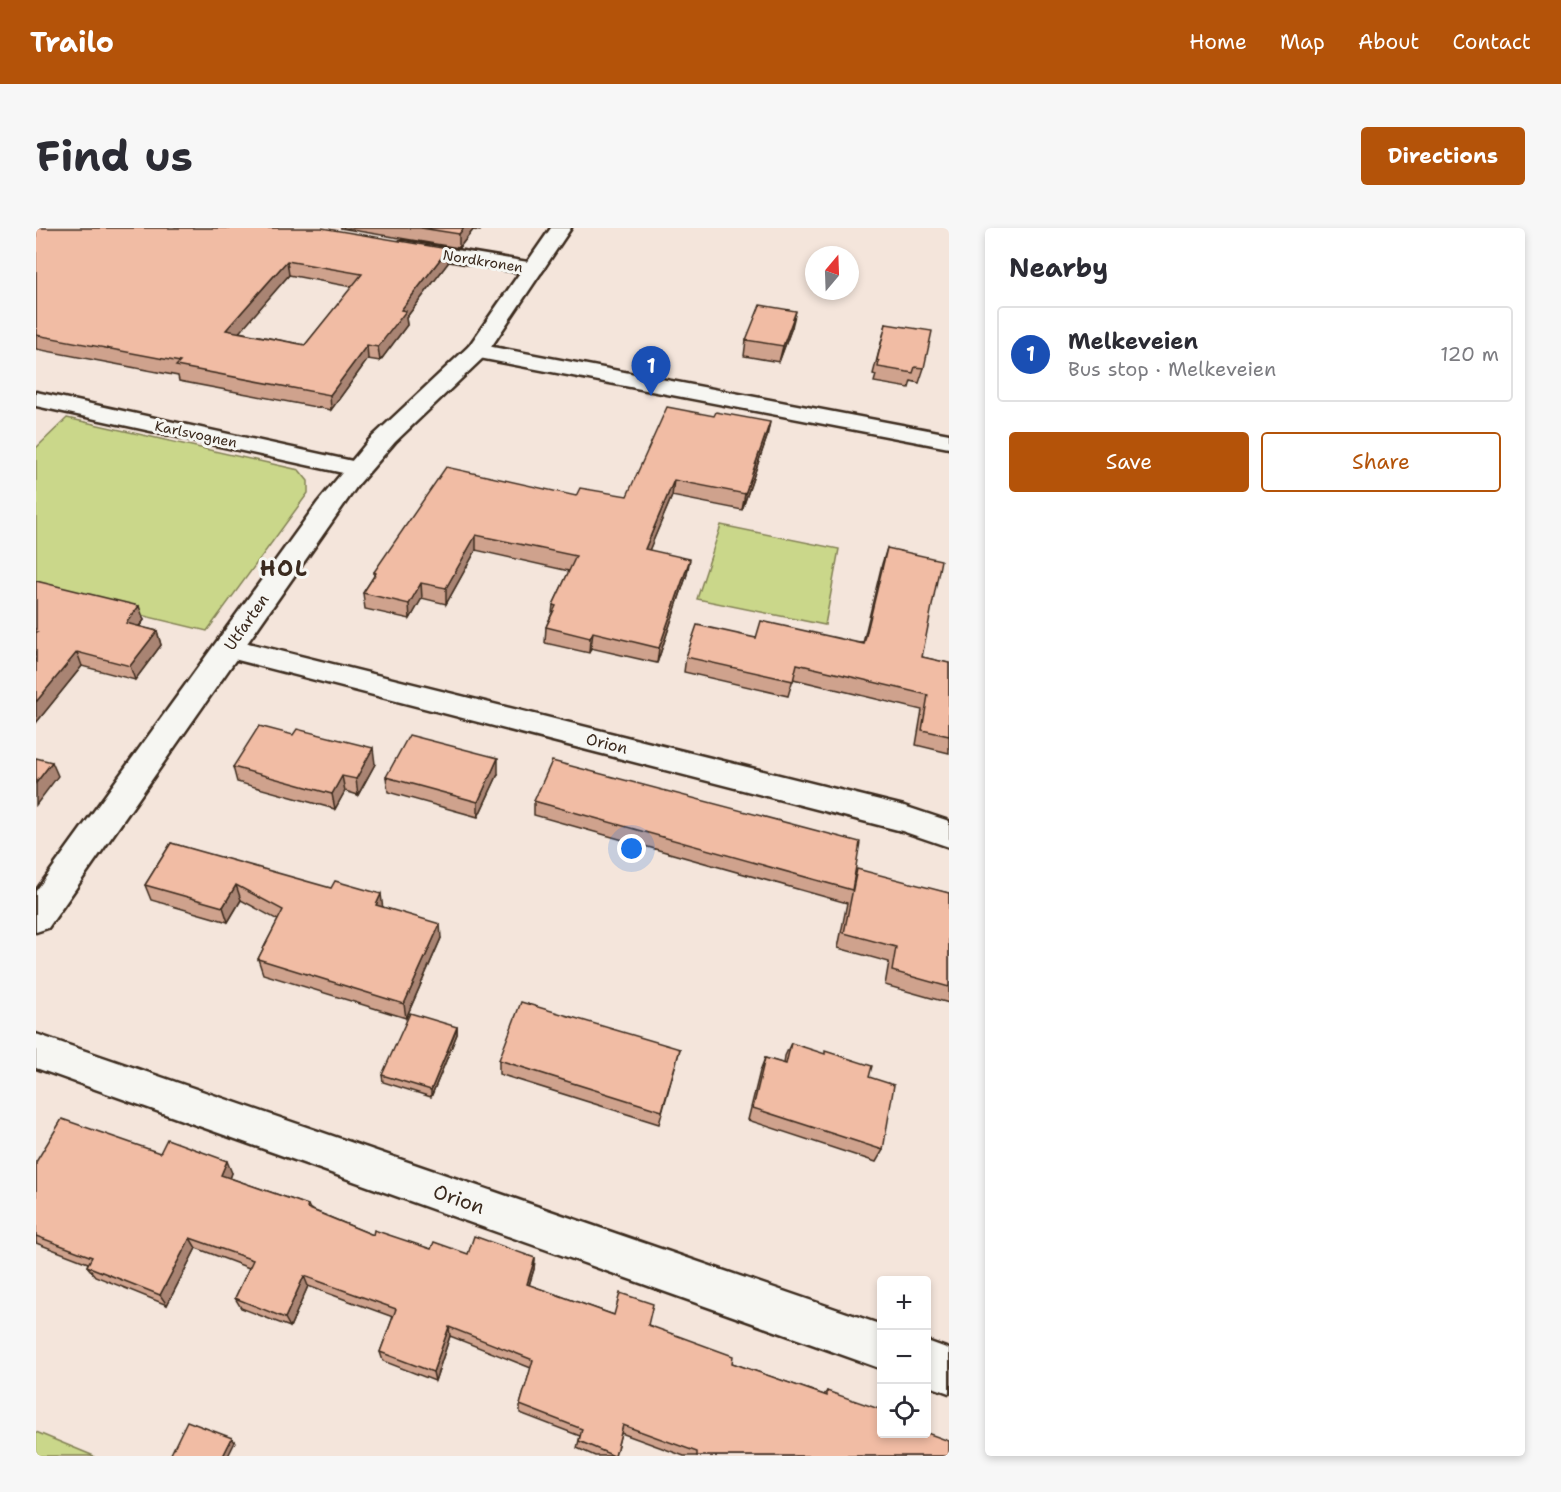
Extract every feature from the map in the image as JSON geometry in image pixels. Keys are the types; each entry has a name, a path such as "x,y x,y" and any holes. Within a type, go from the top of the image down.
{"street":[{"name":"Utfarten","path":"36,918 357,469 387,436 463,367 477,351 561,228"},
{"name":"Nordkronen","path":"388,245 534,269"},
{"path":"477,351 949,441"},
{"name":"Karlsvognen","path":"36,399 357,469"},
{"name":"Orion","path":"228,648 904,819 949,834"},
{"name":"Orion","path":"36,1051 877,1345"},
{"path":"931,1364 949,1371"}],"green space":[{"path":"67,418 299,470 308,481 308,493 207,631 36,590 36,448"},
{"path":"721,525 839,549 825,625 697,599"},
{"path":"36,1432 94,1456 36,1456"}],"building":[{"path":"36,228 322,228 448,249 401,310 406,311 378,347 367,345 330,395 176,366 180,362 36,335","holes":["287,261 362,274 305,345 226,330"]},
{"path":"421,228 464,228 459,234"},
{"path":"760,305 796,311 783,346 746,340"},
{"path":"886,324 932,331 924,368 915,367 913,373 878,367 879,361 877,360"},
{"path":"667,407 714,416 716,412 770,422 745,494 674,480 645,549 690,559 659,648 593,632 590,638 546,627 556,606 553,605 576,556 476,535 446,588 421,583 409,604 363,593 376,573 374,572 446,467 576,496 580,488 627,496"},
{"path":"887,548 941,560 922,657 949,663 949,736 922,730 928,695 797,664 793,681 686,657 697,625 756,638 761,621 864,644"},
{"path":"36,581 139,606 126,623 157,631 130,666 77,652 36,702"},
{"path":"259,726 293,735 297,729 373,748 356,779 342,776 332,794 233,767"},
{"path":"409,735 498,758 478,802 386,777"},
{"path":"36,758 52,762 36,783"},
{"path":"552,761 860,842 852,890 534,801"},
{"path":"171,843 331,888 335,881 381,894 376,905 440,924 404,1004 258,959 283,910 236,885 223,907 145,885"},
{"path":"857,869 949,893 949,987 892,971 896,947 844,933"},
{"path":"521,1002 680,1049 662,1111 499,1060"},
{"path":"410,1013 457,1027 431,1090 382,1075"},
{"path":"791,1043 872,1066 869,1077 894,1085 883,1150 753,1108 765,1058 786,1064"},
{"path":"62,1119 160,1153 167,1139 227,1161 221,1175 308,1205 307,1208 373,1235 374,1230 431,1249 434,1242 468,1254 474,1236 535,1258 527,1284 614,1315 620,1293 653,1304 648,1325 733,1356 732,1363 827,1396 827,1391 877,1408 877,1438 931,1438 931,1434 949,1441 949,1456 697,1456 697,1452 623,1425 614,1456 579,1441 582,1429 520,1405 533,1360 449,1327 433,1372 380,1352 396,1309 304,1276 285,1318 235,1298 253,1260 190,1238 160,1295 87,1266 92,1257 36,1236 36,1162"},
{"path":"187,1421 232,1438 223,1456 170,1456"}],"place":[{"name":"Melkeveien","path":"651,396"}],"district":[{"name":"HOL","path":"284,568"}]}
